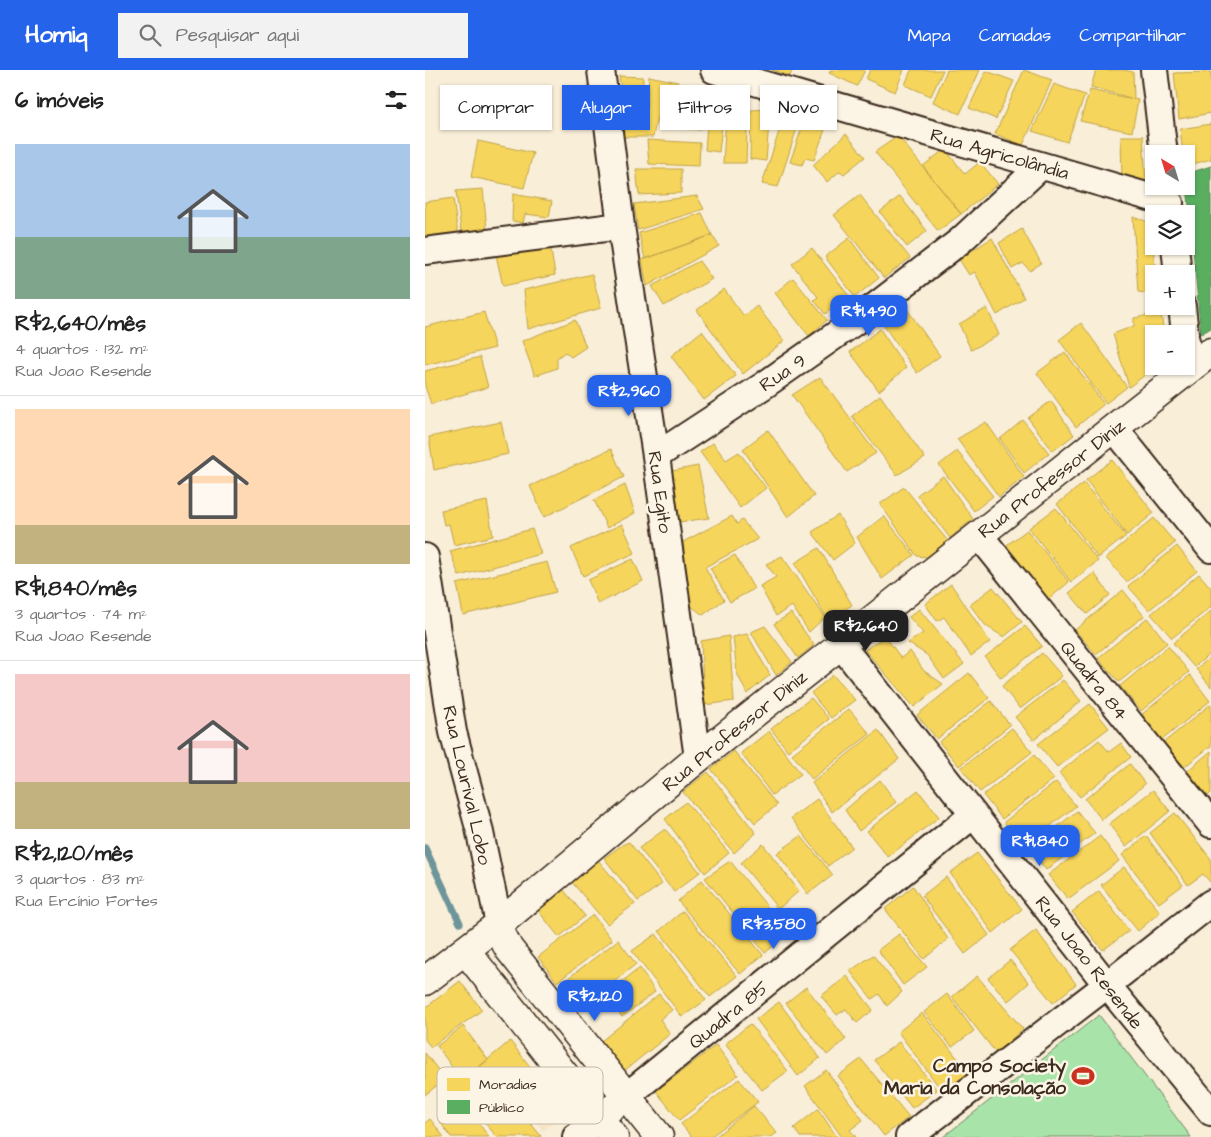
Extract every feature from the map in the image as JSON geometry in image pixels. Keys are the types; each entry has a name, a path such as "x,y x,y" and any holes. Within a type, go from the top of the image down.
{"street":[{"name":"Rua Egito","path":"601,70 621,226 656,456 697,758"},
{"name":"Rua Agricolândia","path":"715,70 1041,166 1169,201"},
{"path":"1154,70 1163,145"},
{"name":"Rua 9","path":"656,456 860,318 960,241 1041,166"},
{"path":"425,251 621,226"},
{"name":"Rua Professor Diniz","path":"1195,365 1211,352"},
{"name":"Rua Professor Diniz","path":"425,981 499,924 697,758 1182,375"},
{"path":"1114,428 1211,549"},
{"name":"Quadra 84","path":"979,535 1211,824"},
{"name":"Rua Lourival Lobo","path":"425,557 453,732 479,828 499,924"},
{"name":"Rua Joao Resende","path":"841,645 1107,985 1211,1112"},
{"name":"Quadra 85","path":"576,1137 607,1128 627,1096 973,815"},
{"path":"909,1137 1211,903"},
{"path":"499,924 502,936 509,949 659,1137"},
{"path":"465,950 558,1067"}],"shaded area":[{"path":"538,1124 552,1124 543,1131"}],"green space":[{"name":"Campo Society Maria da Consolação","path":"1099,1015 1191,1137 943,1137"}],"building: Moradias":[{"path":"772,70 792,70 790,76"},
{"path":"830,70 865,70 857,86 829,73"},
{"path":"870,70 904,70 895,92 866,79"},
{"path":"911,70 943,70 931,96 905,85"},
{"path":"947,70 980,70 960,114 933,102"},
{"path":"1024,70 1052,80 1023,145 995,134"},
{"path":"1096,70 1124,70 1133,72 1134,99 1091,87"},
{"path":"986,71 1014,81 996,119 969,108"},
{"path":"1211,72 1211,113 1179,119 1174,73"},
{"path":"619,76 643,77 643,85 620,85"},
{"path":"649,76 678,82 677,85 660,85 660,118 657,117 653,137 623,137 623,130 650,130 650,85 648,85"},
{"path":"1054,84 1085,95 1067,142 1032,131"},
{"path":"1090,90 1138,100 1132,132 1080,121"},
{"path":"751,110 760,110 760,130 768,130 766,161 750,159"},
{"path":"1211,124 1211,159 1195,163 1195,145 1182,145 1180,129"},
{"path":"707,130 722,130 719,152 705,150"},
{"path":"725,130 747,130 746,163 723,163"},
{"path":"779,130 796,130 778,187 762,184"},
{"path":"801,130 825,130 814,160 805,158 802,165 790,162"},
{"path":"846,134 865,157 844,174 840,171 827,182 813,165"},
{"path":"898,136 961,214 938,231 875,152"},
{"path":"1121,136 1143,136 1145,182 1122,183"},
{"path":"647,140 700,143 699,166 649,164"},
{"path":"478,141 533,153 524,188 471,177"},
{"path":"945,149 965,174 980,162 998,184 961,214 923,166"},
{"path":"636,169 681,169 681,193 639,195"},
{"path":"483,189 487,230 461,231 456,191"},
{"path":"513,194 552,201 549,217 525,214 523,223 512,221"},
{"path":"860,195 910,258 884,278 834,215"},
{"path":"697,196 704,209 638,230 634,204"},
{"path":"900,196 927,231 907,247 880,212"},
{"path":"453,198 458,235 425,240 425,202"},
{"path":"702,213 712,235 645,259 639,233"},
{"path":"1133,217 1145,221 1145,255 1154,255 1154,265 1145,265 1145,293 1138,292"},
{"path":"1022,229 1041,263 1030,271 1023,263 1012,269 999,243"},
{"path":"712,235 719,246 647,286 642,260"},
{"path":"849,238 879,278 855,297 825,257"},
{"path":"992,238 1024,298 997,315 975,272 969,275 959,259"},
{"path":"550,244 555,275 503,286 496,255"},
{"path":"812,248 849,296 825,314 814,300 818,297 792,264"},
{"path":"699,261 712,279 664,306 652,286"},
{"path":"592,274 601,308 528,329 524,290"},
{"path":"793,278 827,320 809,336 775,293"},
{"path":"724,289 744,316 757,306 784,341 743,374 697,310"},
{"path":"987,308 999,335 971,350 959,324"},
{"path":"907,309 940,356 917,373 884,326"},
{"path":"484,312 495,348 425,365 425,327"},
{"path":"1161,315 1163,325 1145,325 1145,375 1129,387 1113,334 1134,326 1134,318"},
{"path":"575,320 586,347 571,357 565,352 557,358 557,368 535,376 522,341"},
{"path":"1081,323 1127,387 1106,403 1059,340"},
{"path":"880,329 906,368 879,391 850,352"},
{"path":"702,331 736,376 704,400 671,356"},
{"path":"1065,352 1104,404 1076,427 1037,373"},
{"path":"480,357 488,387 431,404 425,386 425,371"},
{"path":"820,377 876,453 847,472 792,395"},
{"path":"880,395 925,458 897,475 852,416"},
{"path":"1051,401 1074,435 1053,451 1028,418"},
{"path":"1023,420 1049,453 1024,473 1000,439"},
{"path":"501,422 508,454 434,470 429,437"},
{"path":"986,422 1024,477 999,497 957,439"},
{"path":"768,430 814,496 788,517 743,449"},
{"path":"713,443 726,460 739,452 766,488 740,508 700,452"},
{"path":"611,449 624,477 544,517 530,486"},
{"path":"957,451 993,496 974,511 939,465"},
{"path":"1112,460 1154,513 1127,535 1086,480"},
{"path":"698,466 709,518 679,522 672,471"},
{"path":"943,476 973,519 950,538 917,495"},
{"path":"1084,483 1126,536 1098,558 1057,504"},
{"path":"625,485 635,513 607,528 594,500"},
{"path":"904,487 948,541 927,557 917,556 880,504"},
{"path":"487,501 493,536 454,545 449,524 444,525 441,510"},
{"path":"1056,508 1098,561 1071,582 1029,528"},
{"path":"838,515 855,543 833,560 812,532"},
{"path":"732,516 737,524 742,520 758,539 705,567 724,600 703,615 690,605 683,542"},
{"path":"884,516 914,555 882,579 857,537"},
{"path":"1154,518 1175,543 1127,582 1106,558"},
{"path":"622,524 635,553 583,576 571,548"},
{"path":"532,529 541,554 459,576 450,551"},
{"path":"1027,530 1069,582 1042,605 1000,550"},
{"path":"1177,546 1197,571 1149,610 1128,586"},
{"path":"819,548 852,605 828,620 795,563"},
{"path":"735,555 754,589 730,602 710,568"},
{"path":"782,556 825,617 809,632 792,606 776,616 760,586 776,577 766,564"},
{"path":"633,559 643,581 598,604 588,580"},
{"path":"547,562 556,592 463,615 457,584"},
{"path":"1094,573 1110,595 1087,614 1069,593"},
{"path":"1199,574 1211,588 1211,607 1172,638 1151,614"},
{"path":"951,584 990,642 971,656 944,617 937,621 925,604"},
{"path":"993,587 1022,622 1004,637 986,626 970,605"},
{"path":"1123,590 1144,616 1096,654 1075,630"},
{"path":"919,609 964,664 944,679 927,655 908,643 923,633 909,617"},
{"path":"1211,611 1211,653 1194,667 1173,643"},
{"path":"791,613 814,645 798,658 774,624"},
{"path":"1147,618 1167,643 1119,682 1098,658"},
{"path":"765,626 792,662 776,675 751,632"},
{"path":"1025,626 1042,646 1001,678 985,657"},
{"path":"747,634 770,675 747,694 737,673 733,637"},
{"path":"729,636 734,701 704,705 701,641"},
{"path":"885,636 901,658 910,651 924,671 943,684 914,707 865,650"},
{"path":"1168,646 1189,672 1141,711 1120,686"},
{"path":"1042,653 1062,676 1020,709 1002,686"},
{"path":"1211,657 1211,687 1196,669"},
{"path":"969,673 989,698 937,739 917,715"},
{"path":"833,675 855,700 831,718 811,693"},
{"path":"1190,675 1210,701 1162,740 1141,715"},
{"path":"1063,680 1081,701 1034,740 1015,717"},
{"path":"811,698 829,719 788,751 771,729"},
{"path":"991,701 1010,725 959,766 939,742"},
{"path":"1090,704 1109,728 1057,767 1038,744"},
{"path":"1211,704 1211,746 1184,767 1163,743"},
{"path":"849,709 870,734 812,779 792,754"},
{"path":"1012,728 1032,752 980,792 961,768"},
{"path":"878,730 899,759 832,812 812,783"},
{"path":"769,731 801,774 772,795 741,753"},
{"path":"1099,740 1109,752 1121,743 1131,757 1080,797 1059,773"},
{"path":"734,751 777,805 755,823 711,769"},
{"path":"1211,751 1211,793 1207,797 1186,772"},
{"path":"1034,755 1054,779 1002,819 983,795"},
{"path":"1130,764 1145,784 1102,820 1085,799"},
{"path":"708,772 756,833 734,853 683,792"},
{"path":"880,780 896,802 859,831 845,810"},
{"path":"1056,782 1076,806 1024,846 1004,822"},
{"path":"918,790 939,817 888,857 867,831"},
{"path":"1153,790 1170,811 1126,847 1109,824"},
{"path":"817,799 852,847 828,866 791,818"},
{"path":"686,802 729,853 705,873 665,819"},
{"path":"1077,811 1095,833 1046,870 1029,849"},
{"path":"1175,813 1211,859 1211,883 1203,874 1188,885 1150,833"},
{"path":"665,829 700,872 674,892 639,848"},
{"path":"801,836 833,875 808,894 777,853"},
{"path":"1100,836 1119,861 1068,899 1048,875"},
{"path":"1146,836 1183,885 1159,903 1122,855"},
{"path":"629,842 662,884 638,901 604,858"},
{"path":"763,844 799,891 778,909 741,863"},
{"path":"977,853 1022,909 993,933 950,873"},
{"path":"597,859 635,904 607,924 571,881"},
{"path":"730,861 789,933 765,953 705,878"},
{"path":"1124,867 1160,912 1138,931 1101,885"},
{"path":"946,877 989,935 965,954 922,896"},
{"path":"702,880 763,955 740,974 678,901"},
{"path":"913,886 948,939 924,959 885,909"},
{"path":"562,888 585,916 559,937 536,908"},
{"path":"1099,891 1129,931 1103,950 1072,912"},
{"path":"683,911 737,976 710,997 659,931"},
{"path":"593,915 612,940 557,982 538,957"},
{"path":"1036,930 1076,984 1053,1003 1010,950"},
{"path":"656,934 706,1000 682,1017 632,951"},
{"path":"899,934 927,967 903,985 878,950"},
{"path":"618,940 636,964 583,1007 563,982"},
{"path":"873,955 902,992 887,1006 879,994 872,999 850,971"},
{"path":"1010,960 1029,983 1008,1001 988,978"},
{"path":"640,968 655,992 622,1017 605,994"},
{"path":"847,976 873,1010 857,1023 846,1009 837,1015 821,996"},
{"path":"977,976 1023,1029 996,1053 952,997"},
{"path":"460,981 482,1010 431,1047 425,1040 425,1008"},
{"path":"806,987 846,1039 827,1055 786,1003"},
{"path":"659,994 672,1010 660,1019 670,1034 624,1071 600,1042"},
{"path":"947,994 974,1031 952,1047 924,1012"},
{"path":"779,1002 820,1058 798,1076 756,1019"},
{"path":"922,1013 969,1073 943,1092 898,1032"},
{"path":"750,1024 788,1071 762,1090 725,1044"},
{"path":"463,1026 488,1060 479,1067 452,1067 437,1046"},
{"path":"510,1041 530,1067 479,1067"},
{"path":"899,1042 937,1090 912,1108 874,1060"},
{"path":"716,1045 738,1075 679,1120 656,1091"},
{"path":"425,1053 437,1069 437,1085 425,1095"},
{"path":"861,1059 909,1117 884,1136 838,1076"},
{"path":"826,1070 863,1120 850,1130 856,1137 842,1137 805,1086"},
{"path":"739,1079 758,1102 710,1137 692,1137 681,1124"},
{"path":"754,1106 777,1133 771,1137 715,1137"},
{"path":"818,1109 837,1137 800,1137 794,1128"},
{"path":"430,1119 444,1137 425,1137 425,1123"},
{"path":"442,1124 479,1124 489,1137 451,1137"},
{"path":"486,1124 531,1124 541,1136 539,1137 497,1137"}],"building: Público":[{"path":"1211,166 1211,328 1201,334 1194,255 1195,205 1189,205 1188,195 1195,195 1195,171"}],"waterway":[{"path":"425,848 460,923"}],"place":[{"name":"Campo Society Maria da Consolação","path":"1083,1076"}]}
